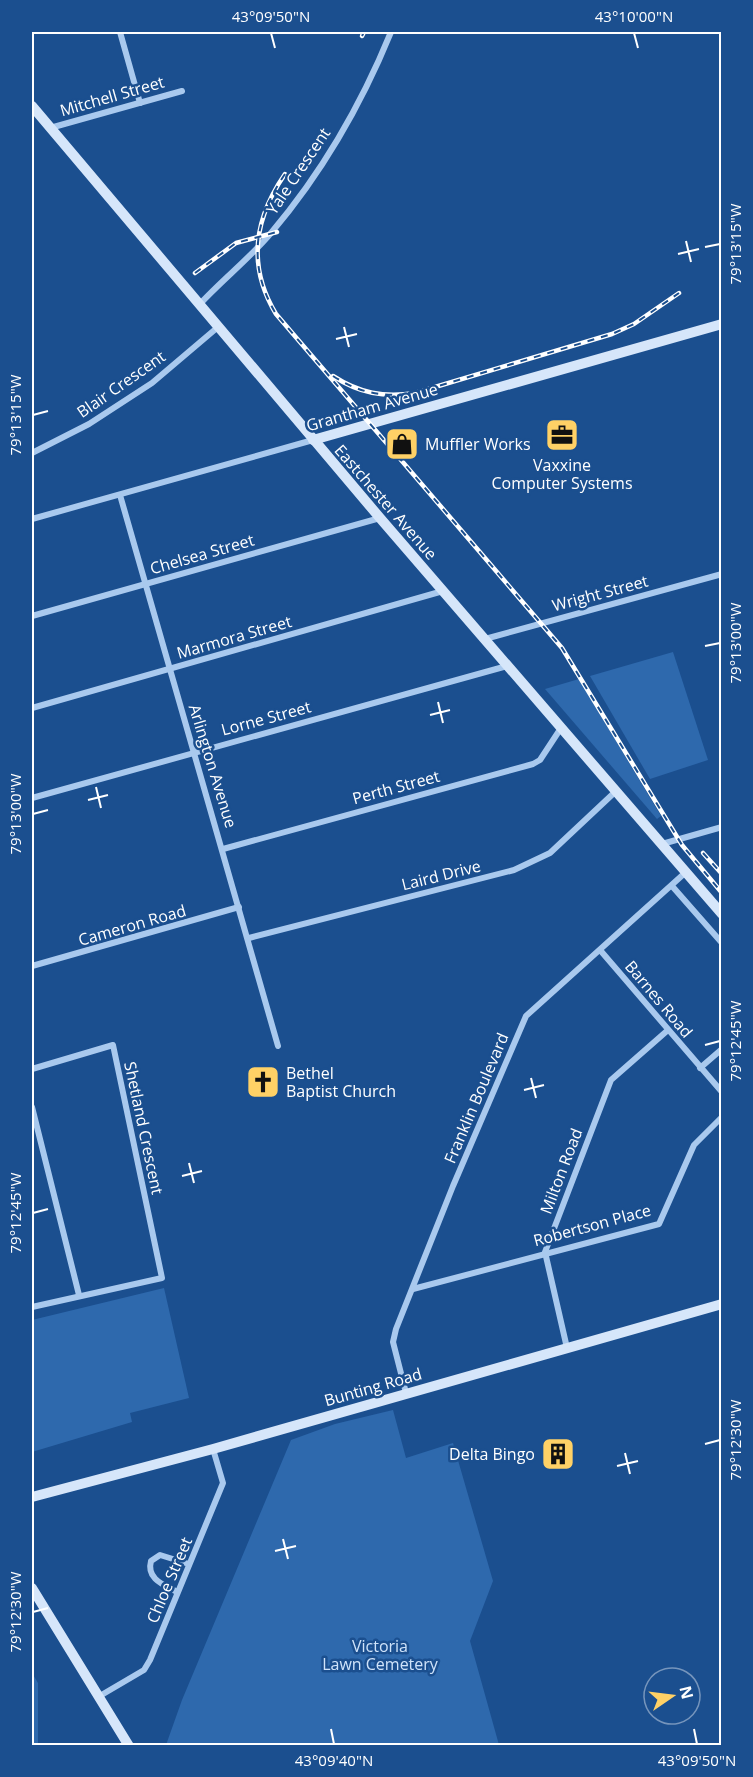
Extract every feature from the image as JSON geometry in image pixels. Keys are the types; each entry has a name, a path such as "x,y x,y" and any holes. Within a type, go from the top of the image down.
{"street":[{"path":"120,32 140,103"},
{"name":"Yale Crescent","path":"199,305 272,233 310,181 356,105 391,32"},
{"name":"Mitchell Street","path":"50,128 182,91"},
{"name":"Eastchester Avenue","path":"32,106 313,440 722,914"},
{"name":"Grantham Avenue","path":"32,519 722,324"},
{"name":"Blair Crescent","path":"32,453 89,424 152,383 218,327"},
{"name":"Arlington Avenue","path":"120,495 249,938 278,1046"},
{"name":"Chelsea Street","path":"32,616 380,518"},
{"name":"Wright Street","path":"485,639 722,574"},
{"name":"Marmora Street","path":"32,708 443,591"},
{"name":"Lorne Street","path":"32,798 507,666"},
{"name":"Perth Street","path":"223,849 533,764 540,760 561,728"},
{"name":"Laird Drive","path":"249,938 514,870 550,854 615,792"},
{"path":"662,844 722,827"},
{"name":"Franklin Boulevard","path":"406,1393 393,1342 453,1186 526,1016 686,872"},
{"path":"672,885 722,943"},
{"name":"Cameron Road","path":"32,966 239,907"},
{"name":"Barnes Road","path":"600,950 722,1092"},
{"name":"Milton Road","path":"545,1252 611,1080 668,1030"},
{"name":"Shetland Crescent","path":"32,1069 112,1045 162,1278 79,1295"},
{"path":"700,1068 722,1049"},
{"path":"32,1107 79,1295 32,1307"},
{"name":"Robertson Place","path":"413,1289 545,1252 659,1224 694,1145 722,1117"},
{"path":"545,1252 567,1348"},
{"name":"Bunting Road","path":"32,1497 213,1449 722,1304"},
{"name":"Chloe Street","path":"98,1697 144,1670 223,1484 213,1449"},
{"path":"177,1592 154,1579 150,1572 151,1561 160,1554 189,1564"},
{"path":"32,1588 129,1746"}],"green space":[{"path":"673,652 708,760 650,779 590,676"},
{"path":"579,679 661,816 657,819 545,689"},
{"path":"164,1288 189,1398 130,1413 132,1422 32,1452 32,1320"},
{"name":"Victoria Lawn Cemetery","path":"393,1410 406,1458 453,1443 493,1581 470,1641 499,1745 166,1745 182,1700 291,1440 335,1424"},
{"path":"32,1673 38,1683 38,1745 32,1745"}],"railway":[{"path":"362,36 364,32"},
{"path":"285,174 266,208 258,243 261,278 276,314 562,648 682,845 722,893"},
{"path":"195,273 236,243 277,232"},
{"path":"333,376 352,387 372,393 393,395 415,393 612,334 634,324 679,293"},
{"path":"703,853 722,874"}],"place":[{"name":"Vaxxine Computer Systems","path":"562,435"},
{"name":"Muffler Works","path":"402,444"},
{"name":"Bethel Baptist Church","path":"263,1082"},
{"name":"Delta Bingo","path":"558,1454"}]}
